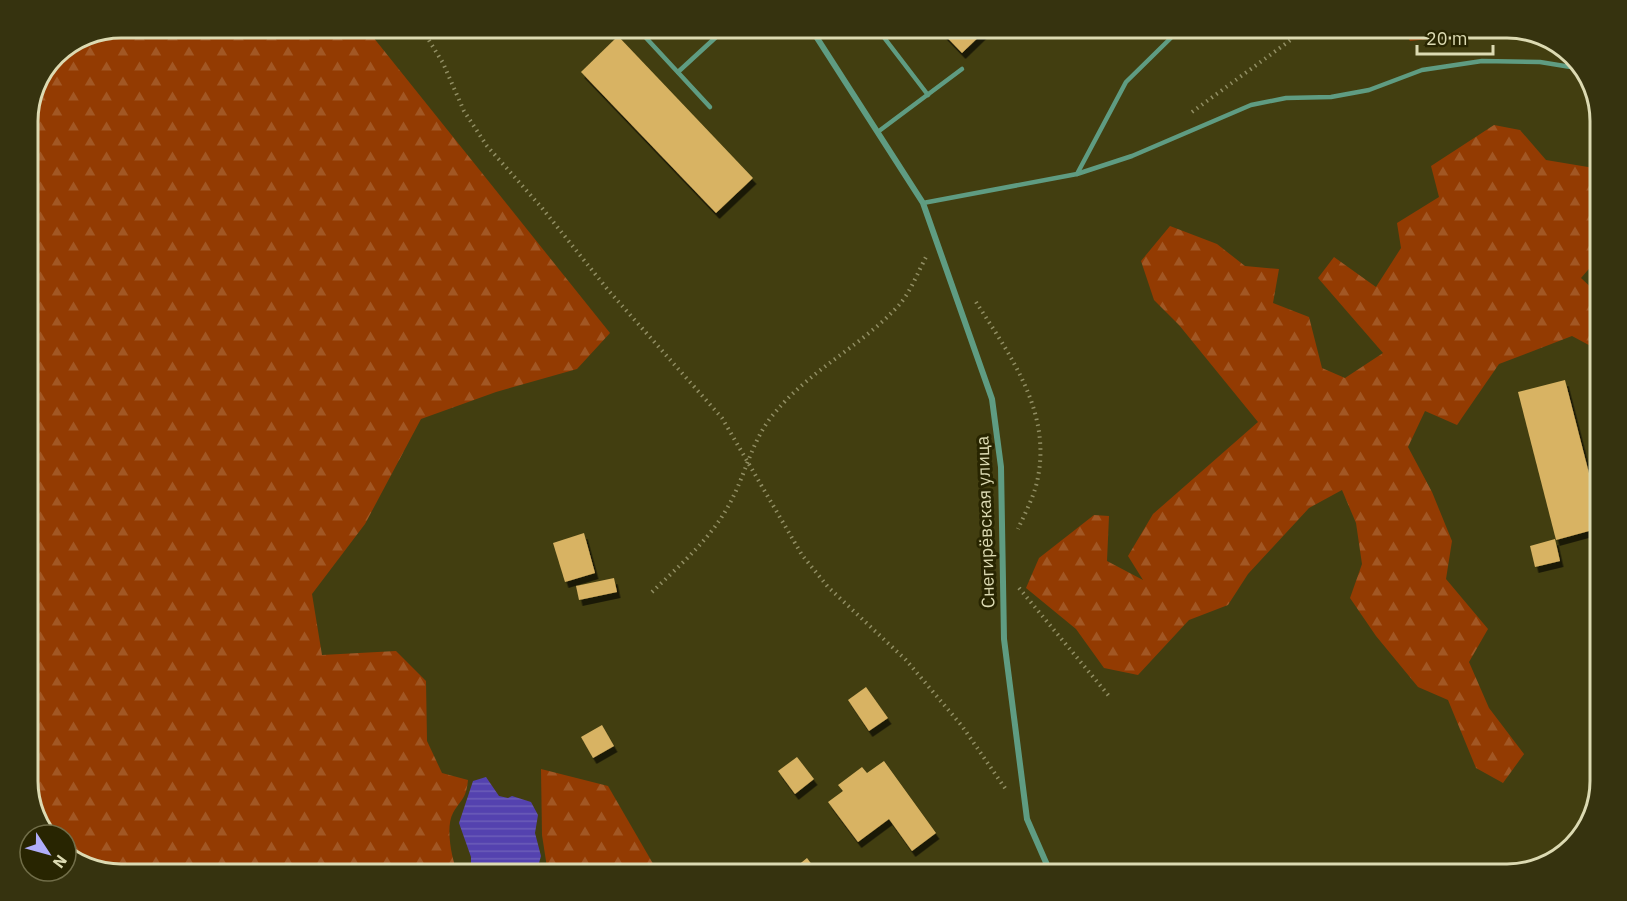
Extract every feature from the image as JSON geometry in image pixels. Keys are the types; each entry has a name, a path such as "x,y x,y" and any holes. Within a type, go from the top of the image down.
{"street":[{"name":"Снегирёвская улица","path":"817,37 923,203 992,399 1001,467 1004,639 1027,819 1047,864"}],"lane":[{"path":"645,37 710,107"},
{"path":"678,72 716,37"},
{"path":"884,37 928,95"},
{"path":"1077,174 1126,82 1172,37"},
{"path":"923,203 1077,174 1132,156 1251,105 1286,98 1330,97 1369,90 1422,70 1482,61 1540,62 1569,67"},
{"path":"879,131 962,69"}],"path":[{"path":"424,37 443,63 464,111 487,146 542,208 608,290 722,418 802,555 828,587 906,660 962,726 1027,819"},
{"path":"1189,115 1294,37"},
{"path":"651,592 706,538 732,501 768,422 795,390 828,361 878,326 901,303 936,238"},
{"path":"1003,570 1109,696"}],"green space":[{"path":"120,37 373,37 610,333 577,369 496,392 421,419 365,524 312,594 322,655 396,651 426,681 427,741 442,773 468,780 465,795 451,819 449,835 455,864 120,864 99,861 79,852 78,823 50,823 40,802 38,786 38,115 44,88 51,74 74,51 104,39"},
{"path":"1407,37 1448,37 1410,41"},
{"path":"1494,125 1520,130 1546,160 1589,167 1589,268 1581,278 1589,286 1589,345 1572,336 1499,364 1457,425 1425,411 1408,447 1432,492 1452,541 1446,579 1488,629 1469,662 1489,708 1524,754 1503,783 1476,768 1448,700 1418,687 1376,636 1350,598 1362,564 1356,523 1342,490 1309,508 1248,574 1228,605 1189,620 1138,675 1104,668 1076,629 1026,588 1039,558 1094,515 1109,516 1107,561 1143,580 1128,556 1153,514 1258,422 1179,325 1154,300 1141,261 1170,226 1217,244 1245,266 1279,269 1273,303 1309,317 1322,368 1345,378 1383,353 1318,278 1334,257 1376,287 1401,248 1397,223 1439,197 1431,166"},
{"path":"541,769 608,786 653,864 546,864 542,835"}],"shaded area":[{"path":"486,777 499,796 508,798 512,796 531,802 538,815 535,833 541,856 539,864 471,864 471,857 459,823 473,781"}],"building":[{"path":"619,37 753,178 716,213 581,72"},
{"path":"947,37 979,37 962,53"},
{"path":"1565,380 1590,475 1590,531 1556,540 1518,392"},
{"path":"584,533 595,573 565,582 553,543"},
{"path":"1555,539 1560,561 1535,567 1530,546"},
{"path":"614,578 617,592 579,600 576,586"},
{"path":"866,687 888,718 869,731 848,700"},
{"path":"602,725 614,746 593,758 581,737"},
{"path":"797,757 814,779 795,794 778,771"},
{"path":"884,761 936,833 912,851 889,819 858,842 828,802 843,791 838,785 862,767 867,773"},
{"path":"807,858 812,864 800,864"}]}
